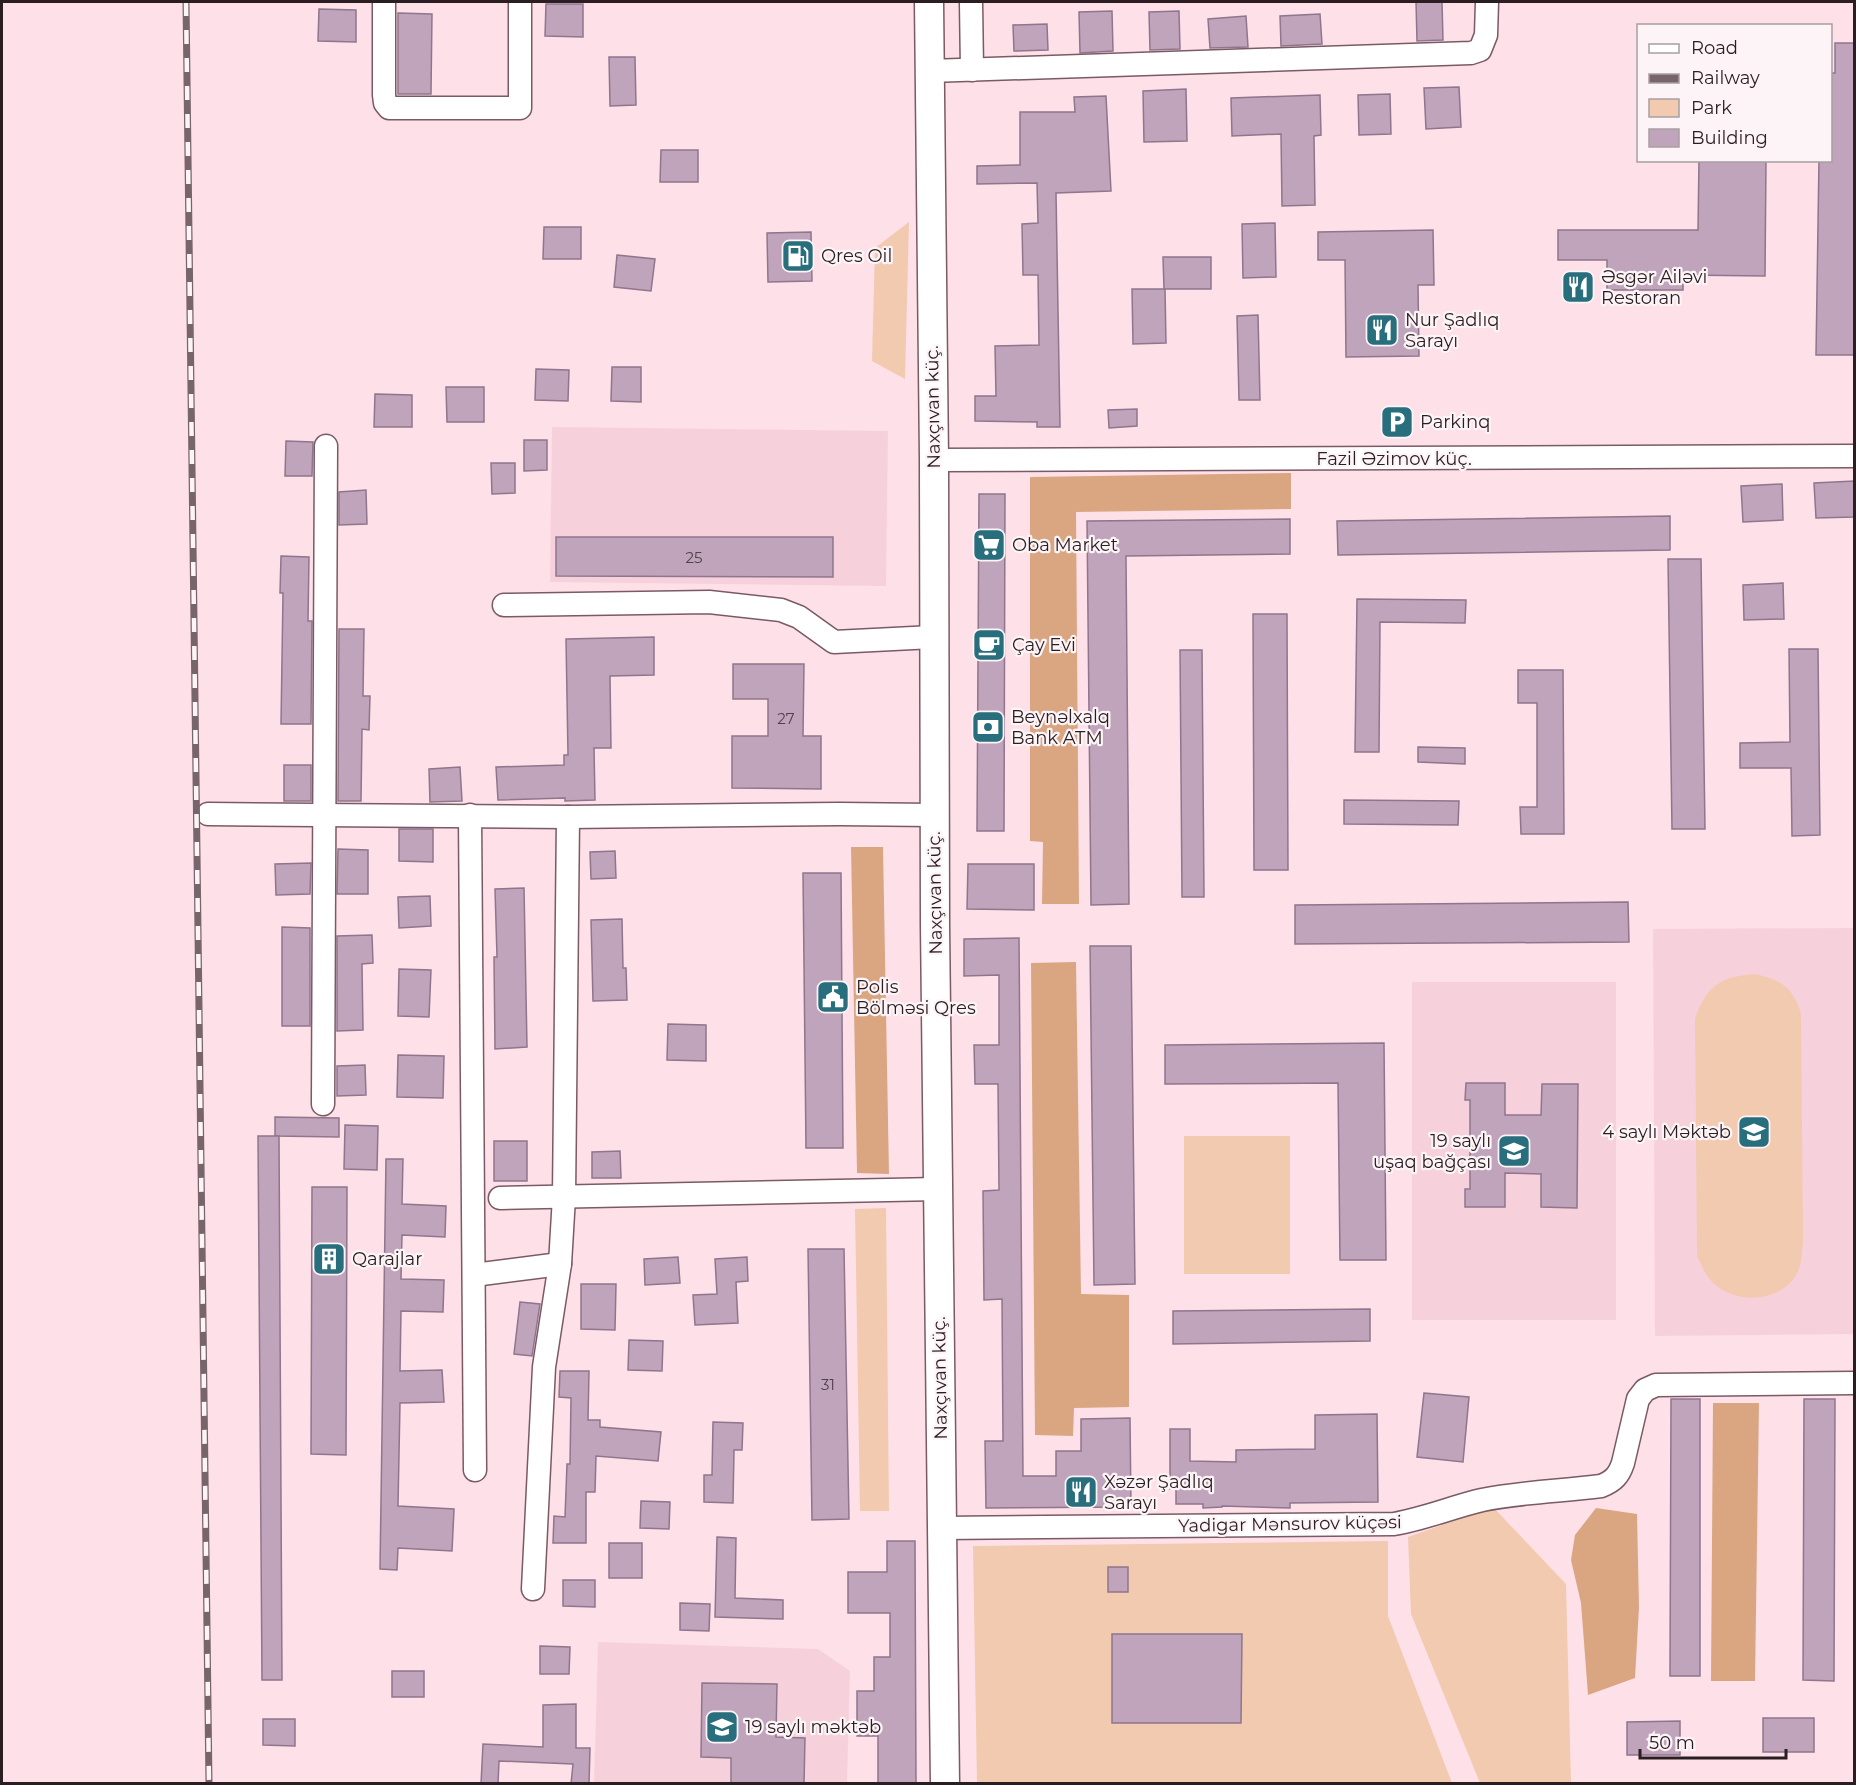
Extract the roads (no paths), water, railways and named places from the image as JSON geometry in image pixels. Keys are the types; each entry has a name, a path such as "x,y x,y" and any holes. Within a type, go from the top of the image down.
{"street":[{"path":"384,2 384,95 385,103 389,108 520,108 520,2"},
{"name":"Naxçıvan küç.","path":"929,2 934,460 934,815 945,1784"},
{"path":"971,2 972,70"},
{"path":"930,71 1471,53 1480,50 1486,35 1487,2"},
{"path":"323,1104 326,446"},
{"name":"Fazil Əzimov küç.","path":"934,460 1854,456"},
{"path":"504,605 709,602 781,610 799,617 834,642 933,637"},
{"path":"208,814 568,817 934,815"},
{"path":"470,815 475,1470"},
{"path":"533,1589 544,1367 560,1264 564,1197 568,817"},
{"path":"500,1198 938,1190"},
{"path":"474,1275 560,1264"},
{"name":"Yadigar Mənsurov küçəsi","path":"942,1528 1394,1524 1484,1500 1601,1486 1612,1481 1620,1472 1623,1463 1638,1399 1645,1390 1656,1385 1854,1383"}],"railway":[{"path":"186,2 209,1784"}],"place":[{"name":"Qres Oil","path":"798,256"},
{"name":"Əsgər Ailəvi Restoran","path":"1578,287"},
{"name":"Nur Şadlıq Sarayı","path":"1382,330"},
{"name":"Parkinq","path":"1397,422"},
{"name":"Oba Market","path":"989,545"},
{"name":"Çay Evi","path":"989,645"},
{"name":"Beynəlxalq Bank ATM","path":"988,727"},
{"name":"Polis Bölməsi Qres","path":"833,997"},
{"name":"4 saylı Məktəb","path":"1754,1132"},
{"name":"19 saylı uşaq bağçası","path":"1514,1151"},
{"name":"Qarajlar","path":"329,1259"},
{"name":"Xəzər Şadlıq Sarayı","path":"1081,1492"},
{"name":"19 saylı məktəb","path":"722,1727"}]}
